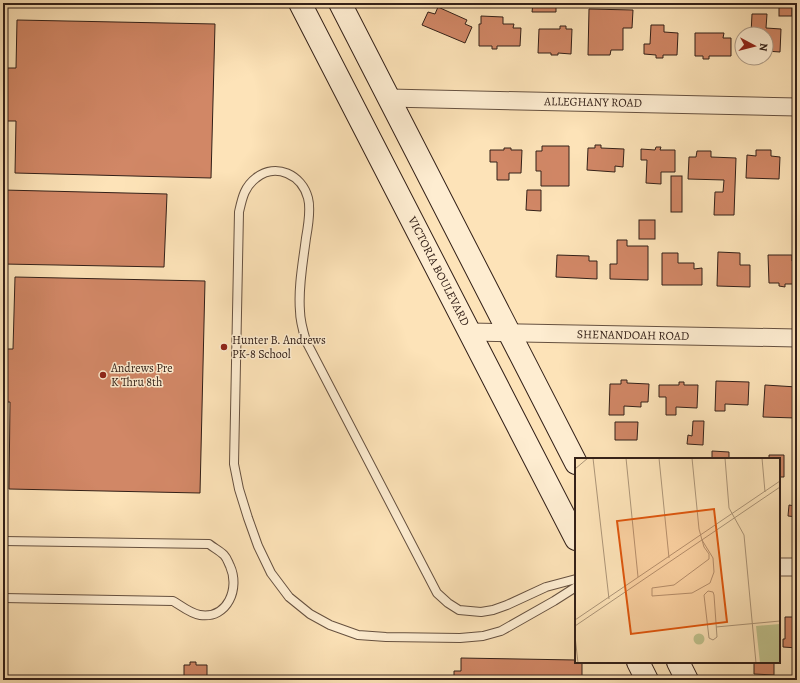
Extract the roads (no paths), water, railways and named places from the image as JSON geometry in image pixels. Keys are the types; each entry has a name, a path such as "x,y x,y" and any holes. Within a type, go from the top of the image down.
{"main road":[{"name":"VICTORIA BOULEVARD","path":"300,3 575,537"},
{"path":"340,3 575,460"},
{"path":"638,663 647,680"},
{"path":"678,663 687,680"}],"street":[{"name":"ALLEGHANY ROAD","path":"389,98 797,106"},
{"name":"SHENANDOAH ROAD","path":"470,332 797,338"},
{"path":"780,567 797,567"}],"lane":[{"path":"575,580 546,587 507,605 481,612 459,610 437,594 306,341 299,310 300,289 309,218 309,199 302,185 289,173 275,171 262,174 250,183 243,197 239,212 234,464 239,489 258,546 271,573 289,597 310,614 330,625 358,635 460,638 483,636 501,631 575,588"},
{"path":"3,541 209,544 225,556 233,574 233,591 226,606 213,615 199,615 186,609 173,600 3,598"}],"place":[{"name":"Hunter B. Andrews PK-8 School","path":"224,347"},
{"name":"Andrews Pre K Thru 8th","path":"103,375"}]}
